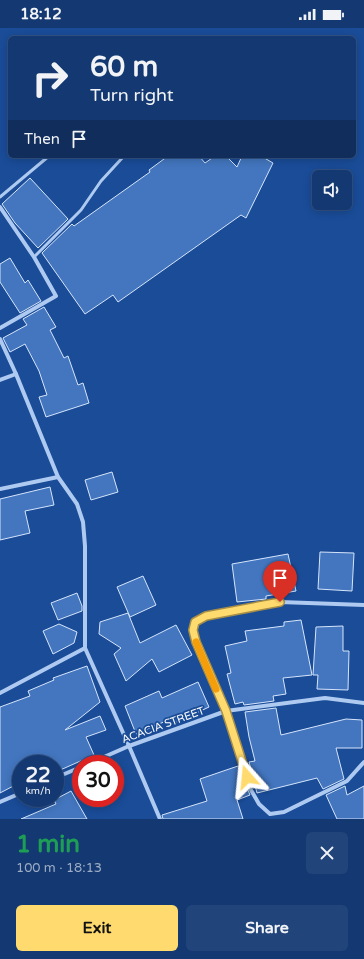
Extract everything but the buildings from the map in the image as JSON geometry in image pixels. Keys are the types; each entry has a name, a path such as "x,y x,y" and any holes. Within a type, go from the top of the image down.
{"street":[{"path":"0,207 34,257 56,296 0,328"},
{"path":"0,339 58,477 77,504 83,522 85,546 85,648 160,819"},
{"path":"0,380 16,374"},
{"path":"0,489 58,477"},
{"path":"364,605 280,602 206,616 195,622 193,630 196,642 226,711 251,790 259,804 270,814 284,812 347,781 364,762"},
{"path":"0,693 85,648"},
{"name":"ACACIA STREET","path":"108,755 129,746 226,711 325,698 364,703"},
{"path":"0,802 12,797"}],"lane":[{"path":"0,197 47,158"},
{"path":"34,257 81,210 101,181 122,158"}],"slow traffic":[{"path":"196,642 216,689"}],"route":[{"path":"247,777 226,711 196,642 193,630 195,622 206,616 280,602"}]}
